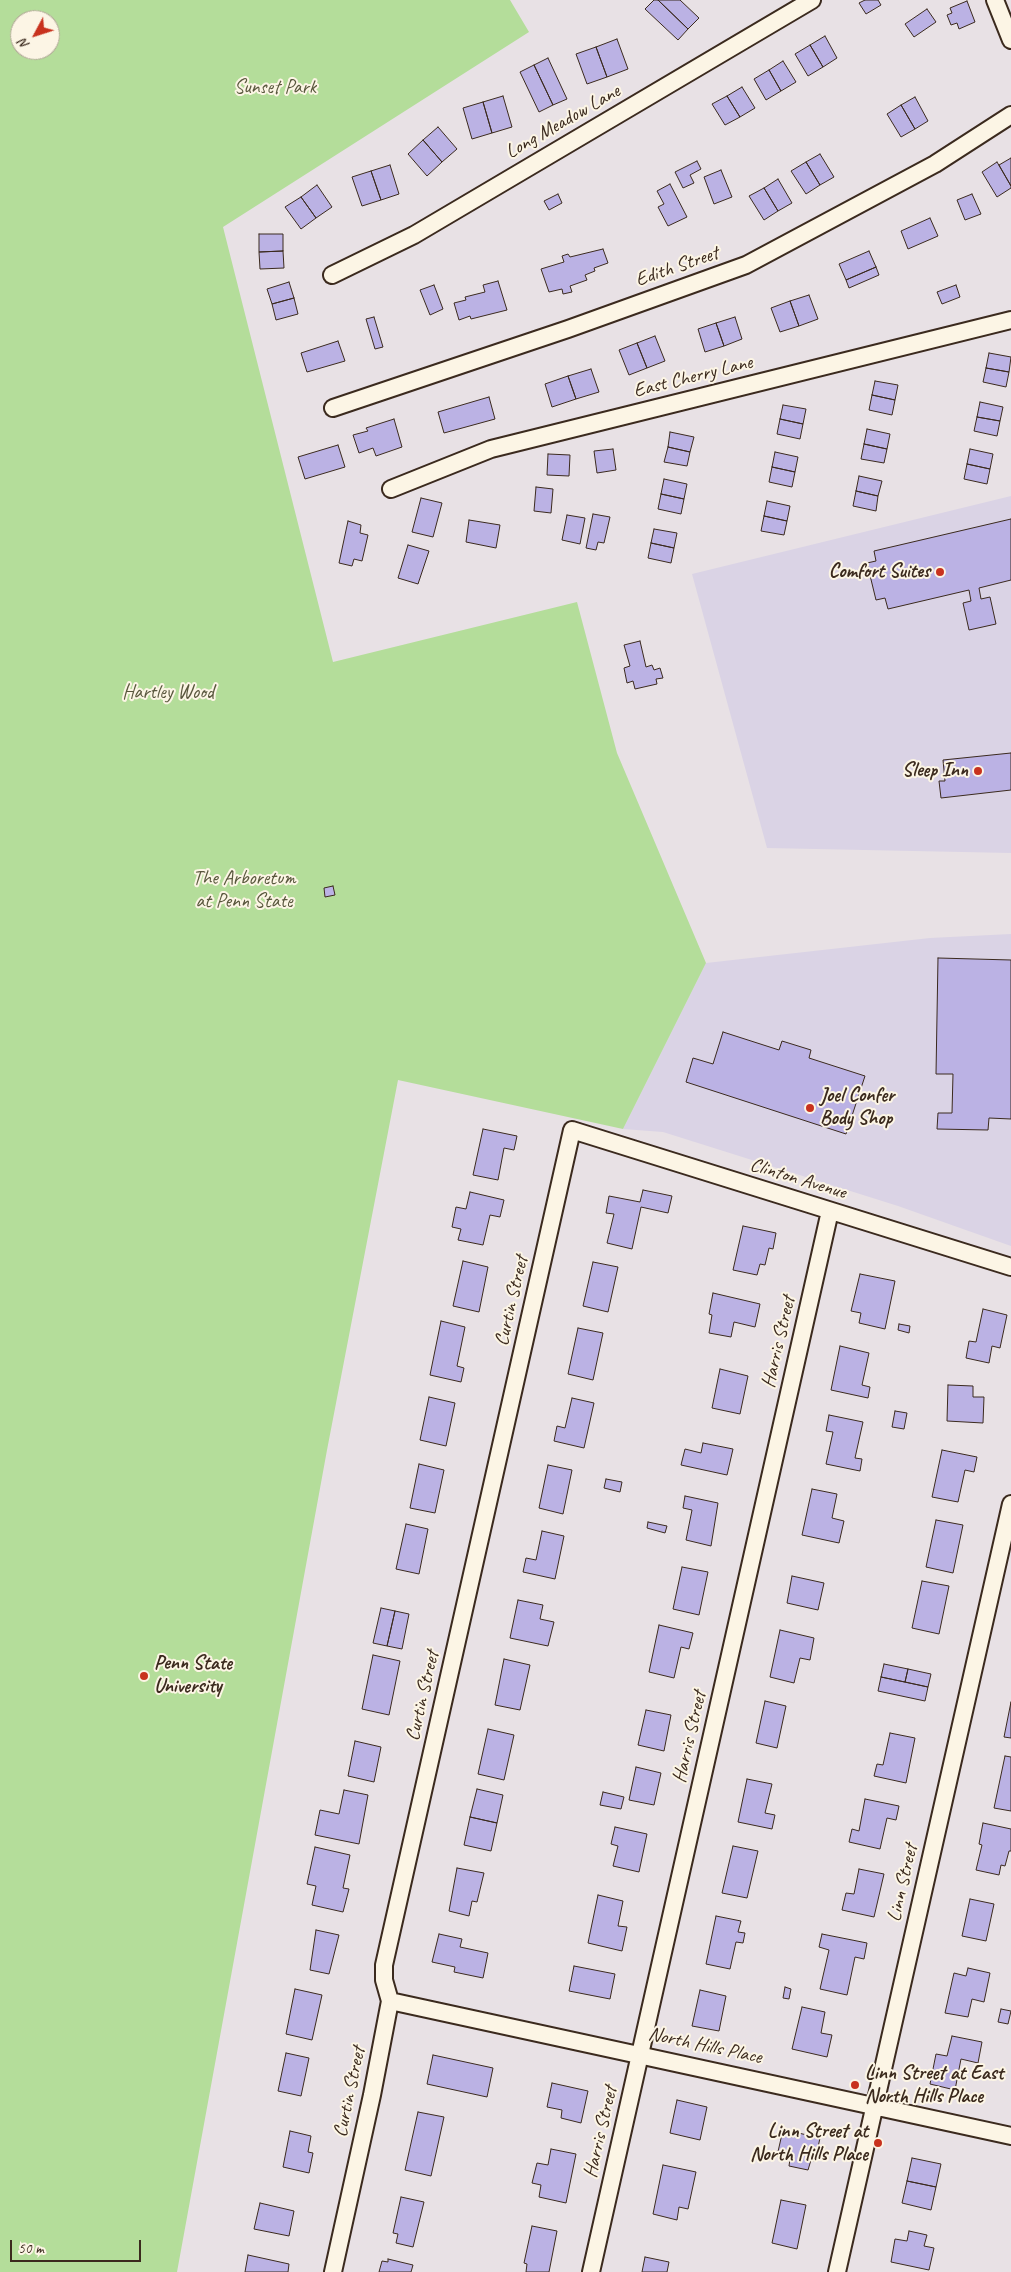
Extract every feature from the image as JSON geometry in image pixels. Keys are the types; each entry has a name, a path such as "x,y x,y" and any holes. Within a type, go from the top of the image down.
{"street":[{"name":"Long Meadow Lane","path":"332,275 414,235 812,0"},
{"path":"995,0 1011,40"},
{"name":"Edith Street","path":"333,408 568,329 746,265 935,164 1011,115"},
{"name":"East Cherry Lane","path":"391,489 492,449 1011,320"},
{"name":"Clinton Avenue","path":"572,1130 1011,1267"},
{"name":"Curtin Street","path":"333,2272 372,2095 390,2001 384,1980 384,1965 572,1130"},
{"name":"Harris Street","path":"591,2272 830,1211"},
{"name":"Linn Street","path":"838,2272 1011,1504"},
{"name":"North Hills Place","path":"390,2001 1011,2136"}],"shaded area":[{"path":"1011,496 1011,853 767,848 692,574"},
{"path":"1011,934 1011,1246 898,1206 663,1132 623,1129 706,963 930,938"}],"green space":[{"name":"The Arboretum at Penn State","path":"0,0 510,0 529,32 223,227 333,662 577,602 617,753 706,963 623,1129 398,1080 327,1450 177,2272 0,2272"}],"building":[{"path":"654,0 658,0 688,29 678,40 645,9"},
{"path":"658,0 680,0 699,18 688,29"},
{"path":"865,0 878,0 881,5 866,14 859,3"},
{"path":"967,1 975,22 959,29 957,23 951,25 947,15 952,13 950,8"},
{"path":"927,9 936,22 914,37 905,24"},
{"path":"825,36 837,58 823,67 810,45"},
{"path":"617,39 628,69 607,77 596,47"},
{"path":"810,45 823,67 808,76 795,54"},
{"path":"596,47 607,77 587,84 576,54"},
{"path":"548,58 567,99 553,105 534,65"},
{"path":"783,61 796,82 781,91 769,70"},
{"path":"534,65 553,105 539,112 520,72"},
{"path":"769,70 781,91 766,100 754,79"},
{"path":"742,87 755,108 740,117 727,96"},
{"path":"503,96 512,127 492,133 483,102"},
{"path":"727,96 740,117 725,125 712,104"},
{"path":"915,97 928,121 915,129 901,105"},
{"path":"483,102 492,133 472,139 463,108"},
{"path":"901,105 915,129 901,137 887,114"},
{"path":"438,127 457,149 442,162 423,140"},
{"path":"423,140 442,162 427,176 408,154"},
{"path":"820,154 834,177 820,185 806,162"},
{"path":"1011,158 1011,186 999,165"},
{"path":"697,161 701,169 690,175 694,183 683,188 675,172"},
{"path":"806,162 820,185 806,194 791,171"},
{"path":"997,162 1011,188 997,197 982,172"},
{"path":"390,165 399,194 381,200 371,171"},
{"path":"721,170 732,197 714,204 704,177"},
{"path":"371,171 381,200 362,206 352,177"},
{"path":"778,179 792,203 778,211 764,188"},
{"path":"670,184 687,217 668,226 658,207 664,204 657,191"},
{"path":"317,185 332,207 316,218 301,197"},
{"path":"764,188 778,211 764,220 749,196"},
{"path":"558,194 562,203 549,210 544,201"},
{"path":"972,194 981,214 965,220 957,200"},
{"path":"301,197 316,218 301,229 285,207"},
{"path":"930,218 938,236 908,249 901,231"},
{"path":"259,234 283,234 283,251 259,252"},
{"path":"603,249 608,263 594,268 595,271 585,275 587,280 570,286 572,292 563,294 562,289 549,292 541,269 564,262 562,256 568,254 570,257"},
{"path":"283,251 284,268 260,269 259,252"},
{"path":"869,251 876,267 846,280 839,264"},
{"path":"876,267 879,275 849,288 846,280"},
{"path":"498,281 507,310 471,319 470,316 459,320 454,303 466,300 465,297 485,292 483,285"},
{"path":"289,282 294,298 272,304 267,289"},
{"path":"434,285 443,309 430,315 420,290"},
{"path":"956,285 960,297 942,304 937,292"},
{"path":"809,295 818,319 799,326 790,301"},
{"path":"294,298 298,314 276,320 272,304"},
{"path":"790,301 799,326 780,332 771,308"},
{"path":"374,317 383,347 375,349 366,319"},
{"path":"735,317 742,339 724,346 716,323"},
{"path":"716,323 724,346 705,352 698,329"},
{"path":"655,336 665,361 647,368 637,343"},
{"path":"338,341 345,361 307,372 301,353"},
{"path":"637,343 647,368 629,375 619,350"},
{"path":"989,353 1011,357 1009,372 986,368"},
{"path":"986,368 1009,372 1006,387 983,382"},
{"path":"591,369 599,392 576,399 568,376"},
{"path":"568,376 576,399 552,407 545,384"},
{"path":"875,381 898,385 895,400 872,395"},
{"path":"872,395 895,400 892,415 869,410"},
{"path":"489,397 495,419 444,433 438,412"},
{"path":"980,402 1003,407 1000,421 977,417"},
{"path":"783,405 806,409 803,424 780,419"},
{"path":"977,417 1000,421 997,436 974,431"},
{"path":"394,419 402,447 376,456 373,448 359,453 353,435 368,431 366,428"},
{"path":"780,419 803,424 800,439 777,434"},
{"path":"867,429 890,434 887,449 864,444"},
{"path":"670,432 694,437 690,452 668,447"},
{"path":"864,444 887,449 884,463 861,459"},
{"path":"338,445 345,467 305,479 298,457"},
{"path":"668,447 690,452 687,466 664,462"},
{"path":"613,449 616,470 597,473 594,451"},
{"path":"970,449 993,454 990,469 967,464"},
{"path":"775,452 798,457 795,472 772,467"},
{"path":"548,454 570,455 569,476 547,475"},
{"path":"967,464 990,469 987,484 964,479"},
{"path":"772,467 795,472 792,487 769,482"},
{"path":"859,476 882,481 878,496 856,491"},
{"path":"664,479 687,484 684,499 661,494"},
{"path":"536,487 553,489 551,513 534,511"},
{"path":"856,491 878,496 876,511 853,506"},
{"path":"661,494 684,499 681,514 658,509"},
{"path":"421,498 442,503 433,537 412,532"},
{"path":"767,501 790,506 787,521 764,516"},
{"path":"593,514 610,517 604,543 598,542 596,550 586,548"},
{"path":"567,515 585,518 580,544 562,540"},
{"path":"764,516 787,521 784,535 761,531"},
{"name":"Comfort Suites","path":"1011,519 1011,580 979,588 981,599 990,597 996,624 969,630 963,603 971,601 969,590 888,609 885,598 876,600 867,563 876,561 874,551"},
{"path":"469,520 500,525 496,548 466,542"},
{"path":"348,521 361,525 360,533 368,535 362,561 354,559 352,566 339,563"},
{"path":"654,529 677,533 674,548 651,543"},
{"path":"651,543 674,548 671,563 648,558"},
{"path":"408,545 429,551 418,584 398,578"},
{"path":"640,641 646,667 652,665 654,670 660,668 663,678 656,679 657,684 635,689 633,681 627,683 624,668 630,666 624,645"},
{"name":"Sleep Inn","path":"1011,753 1011,790 941,798 939,781 945,781 943,760"},
{"path":"333,886 335,895 325,897 324,888"},
{"path":"938,958 1011,960 1011,1119 989,1118 988,1130 937,1129 938,1113 952,1113 953,1074 936,1074"},
{"name":"Joel Confer Body Shop","path":"723,1032 779,1050 782,1041 811,1050 809,1058 865,1076 846,1134 686,1082 693,1058 713,1064"},
{"path":"483,1129 517,1136 514,1150 504,1148 498,1180 473,1175"},
{"path":"643,1190 672,1196 668,1213 641,1207 632,1249 607,1243 614,1214 606,1213 609,1196 640,1202"},
{"path":"470,1192 504,1200 500,1217 490,1215 483,1245 458,1240 461,1229 452,1227 456,1207 466,1209"},
{"path":"743,1226 776,1233 773,1249 769,1248 765,1265 760,1264 757,1275 733,1270"},
{"path":"463,1261 488,1267 479,1312 453,1306"},
{"path":"593,1262 618,1267 608,1312 583,1306"},
{"path":"860,1274 895,1281 885,1329 859,1323 861,1313 851,1311"},
{"path":"713,1293 760,1304 755,1327 734,1322 731,1337 709,1333 712,1315 709,1314"},
{"path":"983,1309 1007,1315 1000,1348 992,1346 989,1363 966,1358 969,1341 976,1342"},
{"path":"441,1321 465,1327 457,1366 464,1368 461,1382 430,1375"},
{"path":"899,1324 910,1326 909,1333 898,1330"},
{"path":"578,1328 603,1333 593,1380 568,1374"},
{"path":"840,1346 869,1353 862,1385 870,1387 868,1398 831,1390"},
{"path":"720,1369 748,1376 740,1414 712,1408"},
{"path":"948,1385 973,1386 973,1397 984,1397 983,1423 947,1421"},
{"path":"429,1397 455,1403 446,1446 420,1440"},
{"path":"572,1398 594,1403 584,1448 554,1441 557,1426 565,1428"},
{"path":"895,1411 907,1413 904,1429 892,1427"},
{"path":"829,1415 863,1422 855,1458 862,1459 860,1471 826,1464 833,1432 826,1431"},
{"path":"703,1443 733,1449 727,1475 681,1465 685,1449 701,1453"},
{"path":"942,1450 977,1457 974,1472 965,1470 958,1502 932,1497"},
{"path":"419,1464 444,1470 435,1513 410,1508"},
{"path":"548,1465 572,1470 563,1514 539,1508"},
{"path":"606,1479 622,1482 620,1492 604,1488"},
{"path":"812,1489 837,1494 832,1518 844,1521 839,1543 802,1535"},
{"path":"685,1496 718,1503 711,1546 686,1540 692,1510 683,1508"},
{"path":"936,1520 963,1525 953,1573 926,1567"},
{"path":"648,1522 667,1526 665,1533 647,1528"},
{"path":"406,1524 428,1529 419,1574 396,1569"},
{"path":"542,1531 564,1536 555,1579 523,1572 526,1558 536,1560"},
{"path":"682,1567 708,1572 699,1615 673,1609"},
{"path":"792,1576 824,1583 818,1610 787,1603"},
{"path":"922,1581 949,1586 939,1634 912,1628"},
{"path":"518,1600 543,1605 540,1619 554,1622 548,1646 510,1638"},
{"path":"381,1608 395,1611 387,1646 373,1643"},
{"path":"395,1611 409,1614 402,1649 387,1646"},
{"path":"659,1625 693,1633 689,1649 681,1647 674,1678 649,1672"},
{"path":"780,1630 814,1638 810,1660 800,1658 794,1683 770,1677"},
{"path":"373,1655 400,1661 389,1715 362,1709"},
{"path":"504,1659 530,1665 520,1710 495,1705"},
{"path":"884,1664 908,1669 905,1682 881,1677"},
{"path":"908,1669 931,1674 928,1687 905,1682"},
{"path":"881,1677 928,1687 925,1701 878,1691"},
{"path":"765,1701 786,1706 777,1748 756,1743"},
{"path":"1011,1702 1011,1738 1004,1737"},
{"path":"646,1710 671,1715 664,1751 638,1745"},
{"path":"488,1729 514,1735 504,1780 478,1774"},
{"path":"890,1733 915,1738 906,1783 874,1776 877,1764 883,1765"},
{"path":"355,1741 381,1747 374,1782 348,1776"},
{"path":"1005,1756 1011,1757 1011,1811 994,1808"},
{"path":"636,1767 661,1773 654,1805 629,1800"},
{"path":"747,1779 772,1784 765,1813 775,1815 772,1829 738,1822"},
{"path":"477,1789 503,1795 497,1823 470,1817"},
{"path":"344,1790 368,1795 359,1844 315,1835 320,1810 339,1814"},
{"path":"603,1792 624,1797 621,1809 600,1805"},
{"path":"865,1799 899,1806 896,1820 887,1818 880,1849 849,1842 852,1829 859,1831"},
{"path":"470,1817 497,1823 491,1851 464,1845"},
{"path":"983,1823 1011,1829 1011,1851 1009,1851 1005,1866 1001,1865 999,1875 976,1870 982,1845 979,1844"},
{"path":"615,1827 647,1834 639,1872 613,1866 618,1846 611,1844"},
{"path":"733,1846 758,1851 747,1898 722,1893"},
{"path":"315,1847 350,1855 343,1888 349,1889 343,1912 312,1905 316,1886 307,1884"},
{"path":"457,1868 484,1873 477,1902 472,1901 469,1916 449,1911"},
{"path":"859,1869 884,1874 874,1917 842,1910 846,1893 854,1894"},
{"path":"598,1895 623,1901 618,1926 627,1927 622,1951 588,1943"},
{"path":"970,1899 994,1904 986,1941 962,1936"},
{"path":"716,1916 741,1921 738,1932 745,1933 743,1943 736,1942 730,1969 706,1964"},
{"path":"316,1930 339,1935 329,1974 310,1970"},
{"path":"439,1934 462,1939 460,1947 488,1953 483,1978 454,1972 455,1967 432,1962"},
{"path":"822,1934 867,1943 864,1959 855,1957 847,1995 820,1989 829,1950 819,1947"},
{"path":"574,1966 615,1974 610,1999 569,1991"},
{"path":"968,1968 990,1973 984,2002 972,1999 968,2017 945,2013 954,1973 966,1976"},
{"path":"785,1987 791,1989 789,1999 783,1998"},
{"path":"295,1989 322,1995 312,2040 286,2034"},
{"path":"700,1990 726,1996 719,2031 692,2026"},
{"path":"802,2007 825,2012 821,2033 832,2035 827,2057 792,2049"},
{"path":"1001,2009 1011,2011 1008,2024 998,2022"},
{"path":"952,2036 982,2042 978,2063 961,2059 955,2090 930,2084 936,2054 947,2056"},
{"path":"286,2053 309,2058 301,2096 278,2091"},
{"path":"433,2055 493,2068 487,2097 427,2084"},
{"path":"552,2083 588,2091 581,2123 561,2118 562,2110 547,2107"},
{"path":"677,2100 707,2107 700,2140 670,2133"},
{"path":"418,2112 444,2117 431,2176 405,2170"},
{"path":"290,2131 311,2136 308,2152 313,2153 309,2173 283,2167"},
{"path":"794,2132 820,2138 815,2161 811,2160 808,2170 789,2166 790,2159 777,2156 782,2134 793,2137"},
{"path":"551,2149 576,2154 566,2203 539,2197 541,2185 532,2183 537,2163 548,2165"},
{"path":"912,2158 941,2164 936,2187 907,2181"},
{"path":"663,2165 696,2172 688,2209 679,2207 677,2220 653,2214"},
{"path":"907,2181 936,2187 931,2210 902,2203"},
{"path":"401,2197 424,2202 413,2247 396,2243 398,2234 393,2233"},
{"path":"781,2200 806,2205 797,2249 772,2243"},
{"path":"260,2203 294,2211 289,2236 254,2229"},
{"path":"532,2226 557,2231 549,2272 526,2272 527,2264 524,2263"},
{"path":"909,2231 927,2235 924,2246 934,2248 929,2270 891,2262 895,2239 907,2241"},
{"path":"248,2255 289,2264 288,2272 245,2272"},
{"path":"645,2257 669,2262 667,2272 642,2272"},
{"path":"388,2259 413,2265 411,2272 379,2272 382,2261 388,2262"}],"place":[{"name":"Comfort Suites","path":"940,572"},
{"name":"Sleep Inn","path":"978,771"},
{"name":"Joel Confer Body Shop","path":"810,1108"},
{"name":"Penn State University","path":"144,1676"},
{"name":"Linn Street at East North Hills Place","path":"855,2085"},
{"name":"Linn Street at North Hills Place","path":"878,2143"}],"park label":[{"name":"Sunset Park","path":"275,88"},
{"name":"Hartley Wood","path":"168,693"}]}
